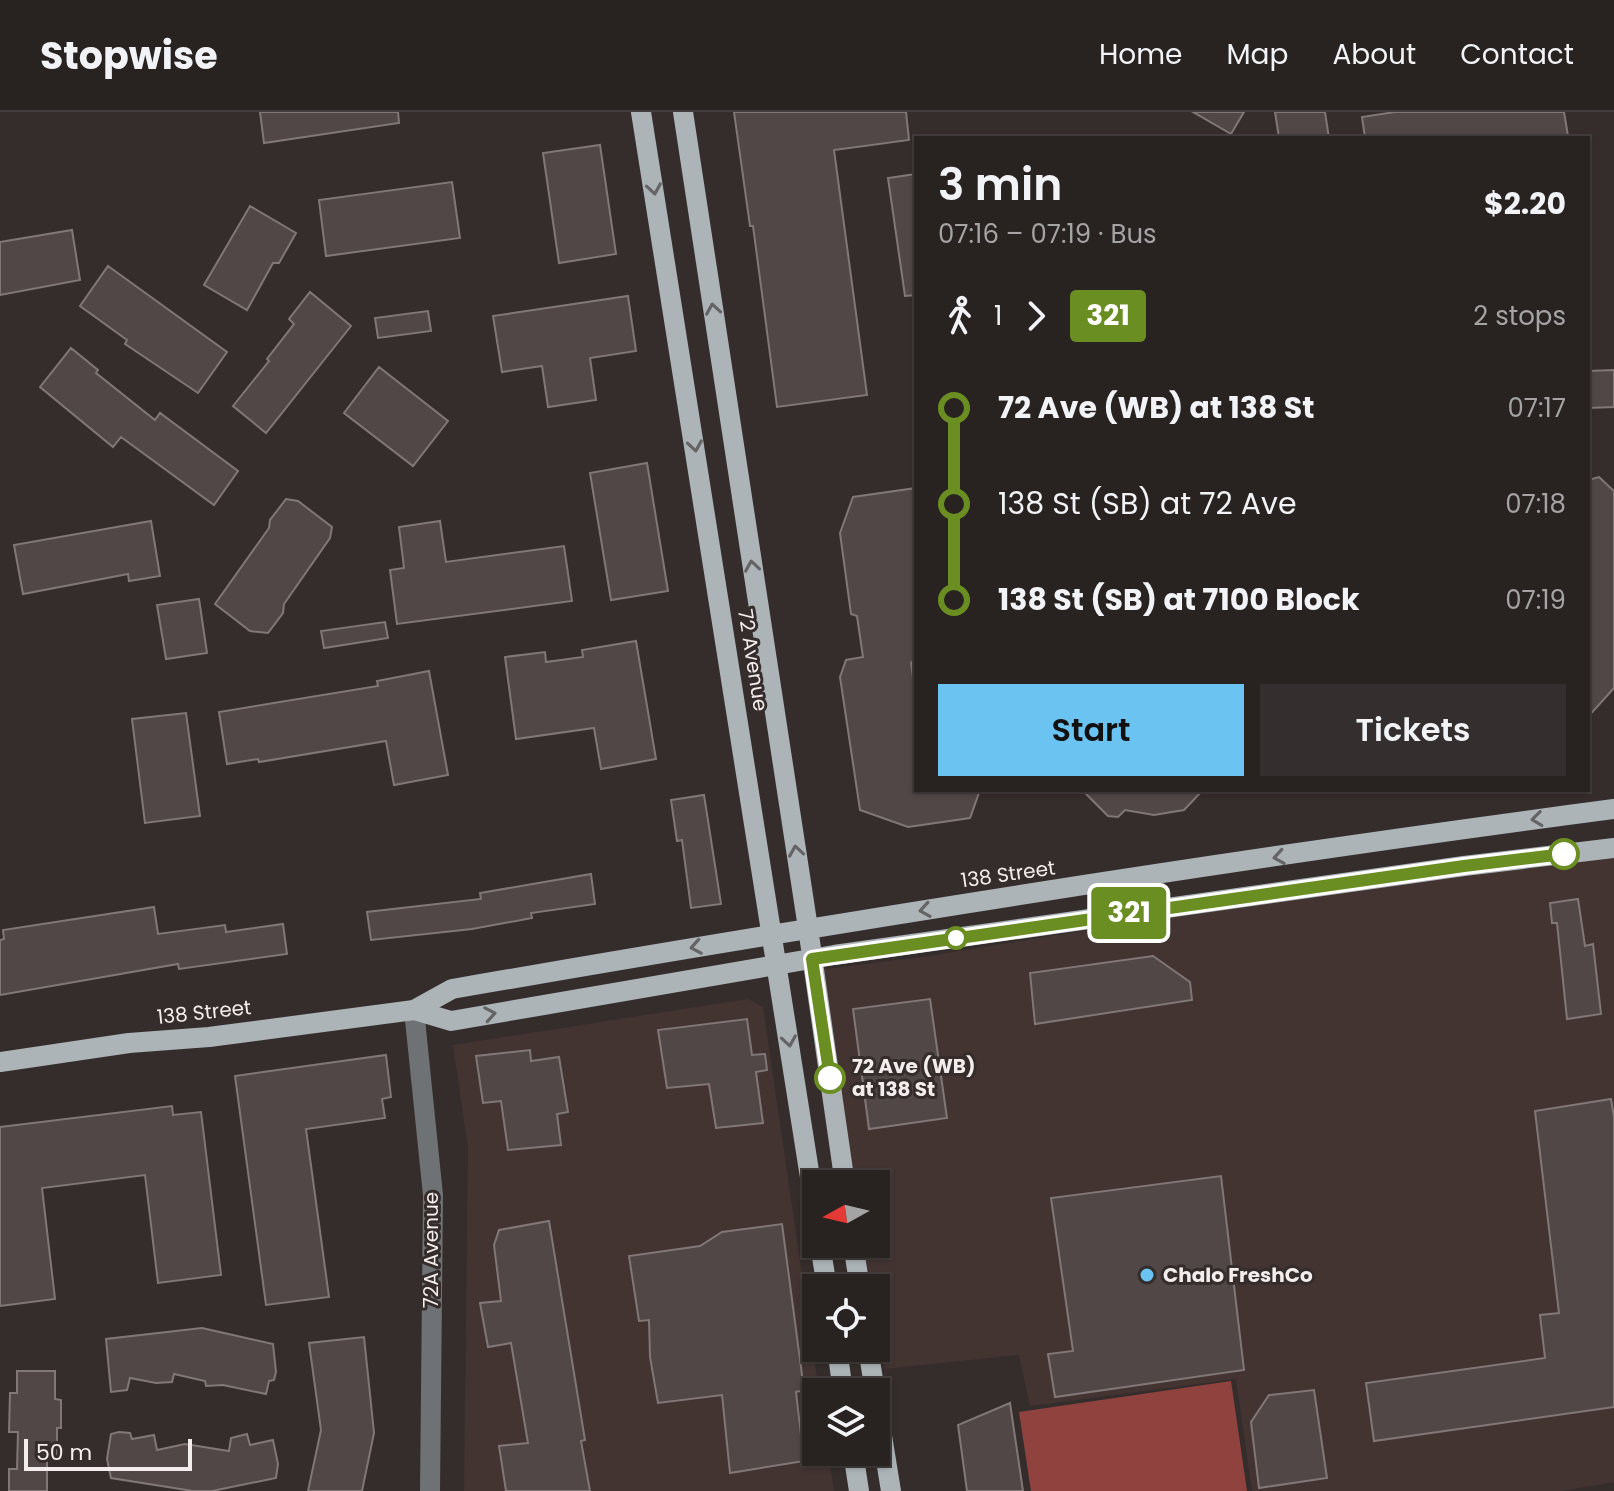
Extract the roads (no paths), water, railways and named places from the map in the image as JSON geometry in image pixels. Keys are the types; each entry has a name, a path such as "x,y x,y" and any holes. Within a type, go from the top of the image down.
{"main road":[{"name":"72 Avenue","path":"641,112 809,1170"},
{"name":"72 Avenue","path":"683,112 843,1170"},
{"name":"138 Street","path":"0,1062 129,1043 209,1037 414,1010 452,989 772,934 1458,829 1614,809"},
{"name":"138 Street","path":"414,1010 451,1021 777,964 1464,866 1614,848"},
{"path":"855,1466 859,1491"},
{"path":"887,1466 891,1491"}],"street":[{"name":"72A Avenue","path":"414,1010 433,1195 430,1491"}],"place":[{"name":"72 Ave (WB) at 138 St","path":"830,1078"},
{"name":"Chalo FreshCo","path":"1147,1275"}]}
